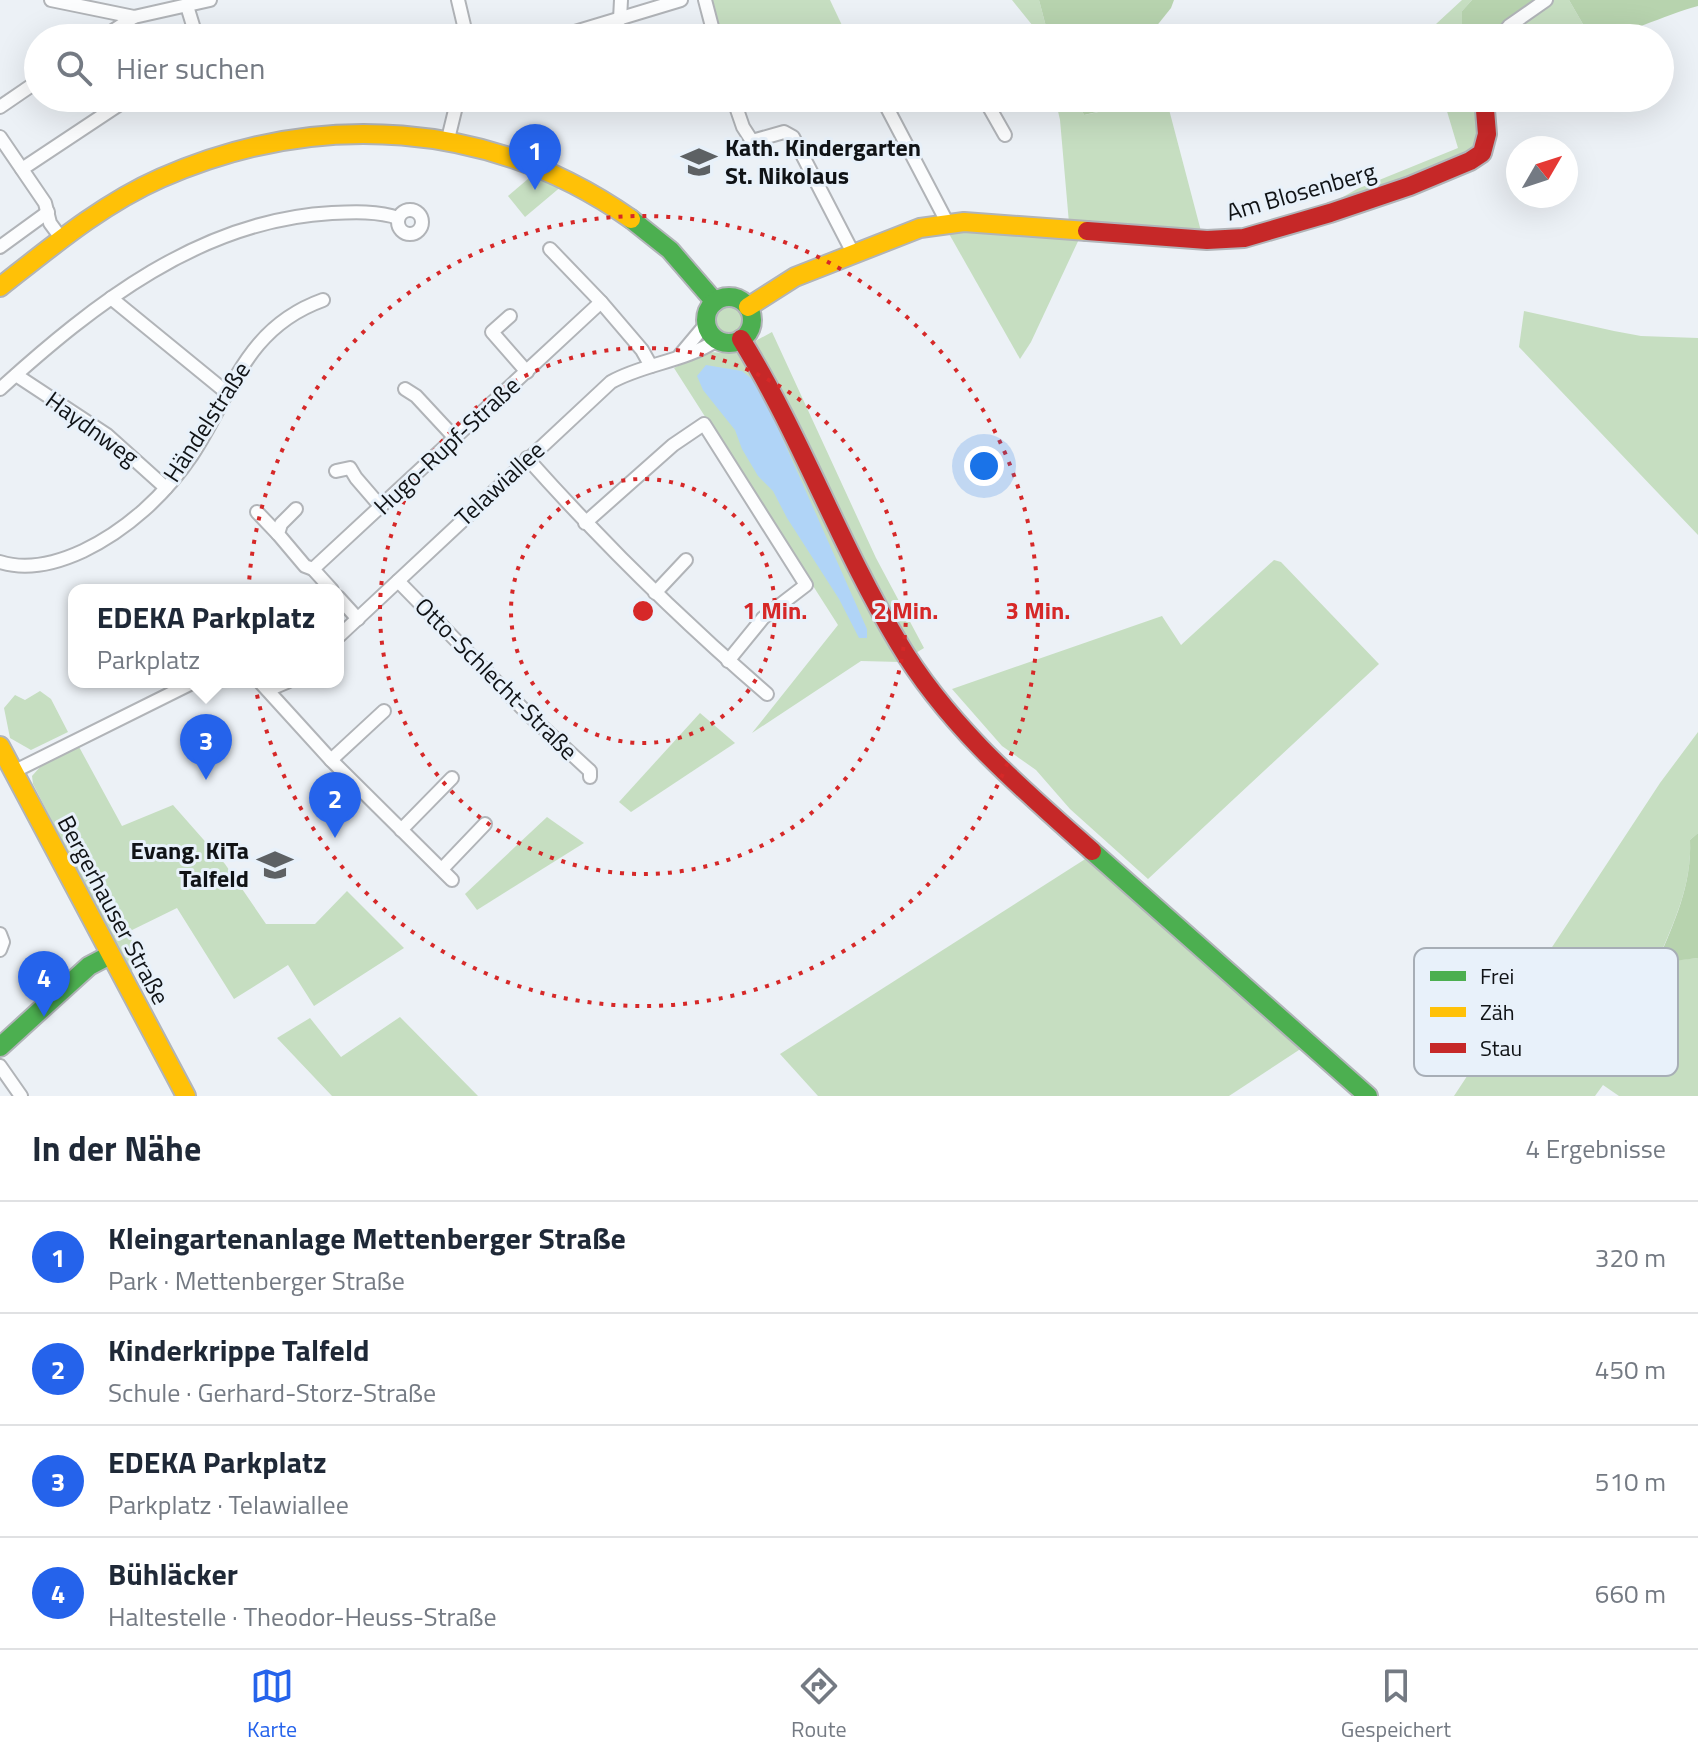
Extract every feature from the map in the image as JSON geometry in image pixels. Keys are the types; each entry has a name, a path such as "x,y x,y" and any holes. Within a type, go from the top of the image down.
{"main road":[{"name":"Am Blosenberg","path":"748,307 795,277 920,228 948,224 964,222 1207,240 1244,238 1409,186 1471,162 1485,150 1485,112"},
{"path":"0,287 61,238 159,179 231,151 316,137 386,133 448,139 500,152 529,162 594,193 665,245 715,302"},
{"path":"737,298 748,307 751,327 741,339 730,343 711,332 708,311 715,302 737,298"},
{"path":"741,339 784,408 876,604 898,644 941,704 1017,784 1368,1096"},
{"name":"Bergerhauser Straße","path":"0,746 186,1096"},
{"path":"0,1047 89,966 110,955"}],"street":[{"path":"51,0 134,17"},
{"path":"123,24 134,17 210,0"},
{"path":"458,0 464,24"},
{"path":"620,19 621,0"},
{"path":"603,24 681,0"},
{"path":"705,0 711,24"},
{"path":"1512,24 1546,0"},
{"path":"187,6 192,24"},
{"path":"0,107 24,91"},
{"path":"22,169 108,112"},
{"path":"448,139 455,112"},
{"path":"738,112 752,141 784,132 793,137 853,253"},
{"path":"889,112 948,224"},
{"path":"992,112 1005,135"},
{"path":"0,137 61,238"},
{"path":"0,247 48,212"},
{"path":"0,389 78,321 111,298 150,272 238,230 281,218 315,214 348,212 398,218"},
{"path":"550,249 601,302 642,350 651,366"},
{"path":"111,298 226,392"},
{"name":"Händelstraße","path":"0,562 35,566 77,554 120,530 166,488 194,452 234,375 265,338 300,310 323,300"},
{"name":"Hugo-Rupf-Straße","path":"313,569 601,302"},
{"path":"510,316 492,332 527,372"},
{"path":"678,358 711,332"},
{"name":"Telawiallee","path":"344,632 611,382 630,371 702,349 711,332"},
{"name":"Haydnweg","path":"16,375 107,435 166,488"},
{"path":"405,389 416,396 455,438"},
{"path":"585,523 673,445 704,424 806,585 763,618 728,661"},
{"path":"527,458 585,523 655,593 767,694"},
{"path":"336,471 350,468 381,507"},
{"path":"278,534 281,524 296,509"},
{"path":"257,512 305,566 313,569 327,584"},
{"path":"655,593 686,560"},
{"name":"Otto-Schlecht-Straße","path":"398,581 527,713 590,771 590,777"},
{"path":"344,604 358,619"},
{"path":"13,772 182,688"},
{"path":"266,688 331,760 452,880"},
{"path":"331,760 384,711"},
{"path":"401,830 452,778"},
{"path":"442,869 485,824"},
{"path":"0,934 3,942 0,950"},
{"path":"0,1066 21,1096"}],"green space":[{"path":"712,0 830,0 841,24 717,24"},
{"path":"1012,0 1039,0 1045,24 1031,24"},
{"path":"1039,0 1174,0 1158,24 1045,24"},
{"path":"1462,0 1472,0 1462,11 1462,24 1436,24"},
{"path":"1472,0 1539,0 1512,24 1462,24 1462,11"},
{"path":"1550,0 1569,0 1583,24 1520,24"},
{"path":"1569,0 1698,0 1698,6 1646,24 1583,24"},
{"path":"1058,112 1083,112 1084,115 1098,112 1170,112 1202,235 1069,223"},
{"path":"1447,112 1479,112 1478,152 1327,206 1357,189 1458,148"},
{"path":"535,173 563,185 525,217 508,196"},
{"path":"948,232 1080,237 1020,359"},
{"path":"729,304 741,309 746,321 741,333 729,338 717,333 712,321 717,309"},
{"path":"1524,311 1641,336 1698,338 1698,535 1519,347"},
{"path":"772,332 876,558 924,648 901,662 861,661 752,733 838,625 674,368 706,352 733,353"},
{"path":"1274,560 1281,562 1379,664 1148,879 1070,809 1036,770 1002,746 952,689 1162,616 1181,645"},
{"path":"40,691 51,699 68,732 31,750 10,738 4,708 15,695 25,700"},
{"path":"700,713 735,743 631,812 619,802"},
{"path":"1698,732 1698,833 1690,840 1685,888 1663,948 1551,948 1660,783"},
{"path":"78,745 122,826 173,805 225,864 266,924 315,924 347,891 404,948 314,1006 288,965 234,999 177,908 128,932 143,965 129,972 33,784 32,776 40,767"},
{"path":"547,817 584,843 477,910 465,894"},
{"path":"1698,833 1698,958 1678,960 1678,948 1663,948 1685,888 1690,840"},
{"path":"1090,856 1302,1048 1229,1096 818,1096 780,1054"},
{"path":"1698,958 1698,1096 1619,1096 1603,1085 1595,1096 1454,1096 1467,1076 1678,1076 1678,960"},
{"path":"400,1017 478,1096 332,1096 277,1038 310,1018 341,1057"}],"water":[{"path":"706,365 742,371 752,379 769,408 867,629 867,638 859,638 839,599 773,491 758,476 735,430 703,390 697,376"}],"traffic: fast":[{"path":"631,219 670,250 715,302"},
{"path":"729,297 745,304 752,320 745,336 729,343 713,336 706,320 713,304 729,297"},
{"path":"1092,851 1368,1096"},
{"path":"0,1047 89,966 110,955"}],"traffic: slow":[{"path":"0,287 98,213 139,189 220,156 281,141 342,135 402,136 462,144 520,161 577,186 631,219"},
{"path":"748,307 795,277 920,228 964,222 1087,231"},
{"path":"0,746 186,1096"}],"traffic: jam":[{"path":"1087,231 1207,240 1244,238 1330,213 1410,186 1470,161 1482,153 1487,134 1485,112"},
{"path":"741,339 783,413 877,605 917,672 987,754 1092,851"}],"place":[{"name":"Kath. Kindergarten St. Nikolaus","path":"699,162"},
{"name":"Kleingartenanlage Mettenberger Straße","path":"535,190"},
{"name":"EDEKA Parkplatz","path":"206,780"},
{"name":"Kinderkrippe Talfeld","path":"335,838"},
{"name":"Evang. KiTa Talfeld","path":"275,865"},
{"name":"Bühläcker","path":"44,1017"}]}
